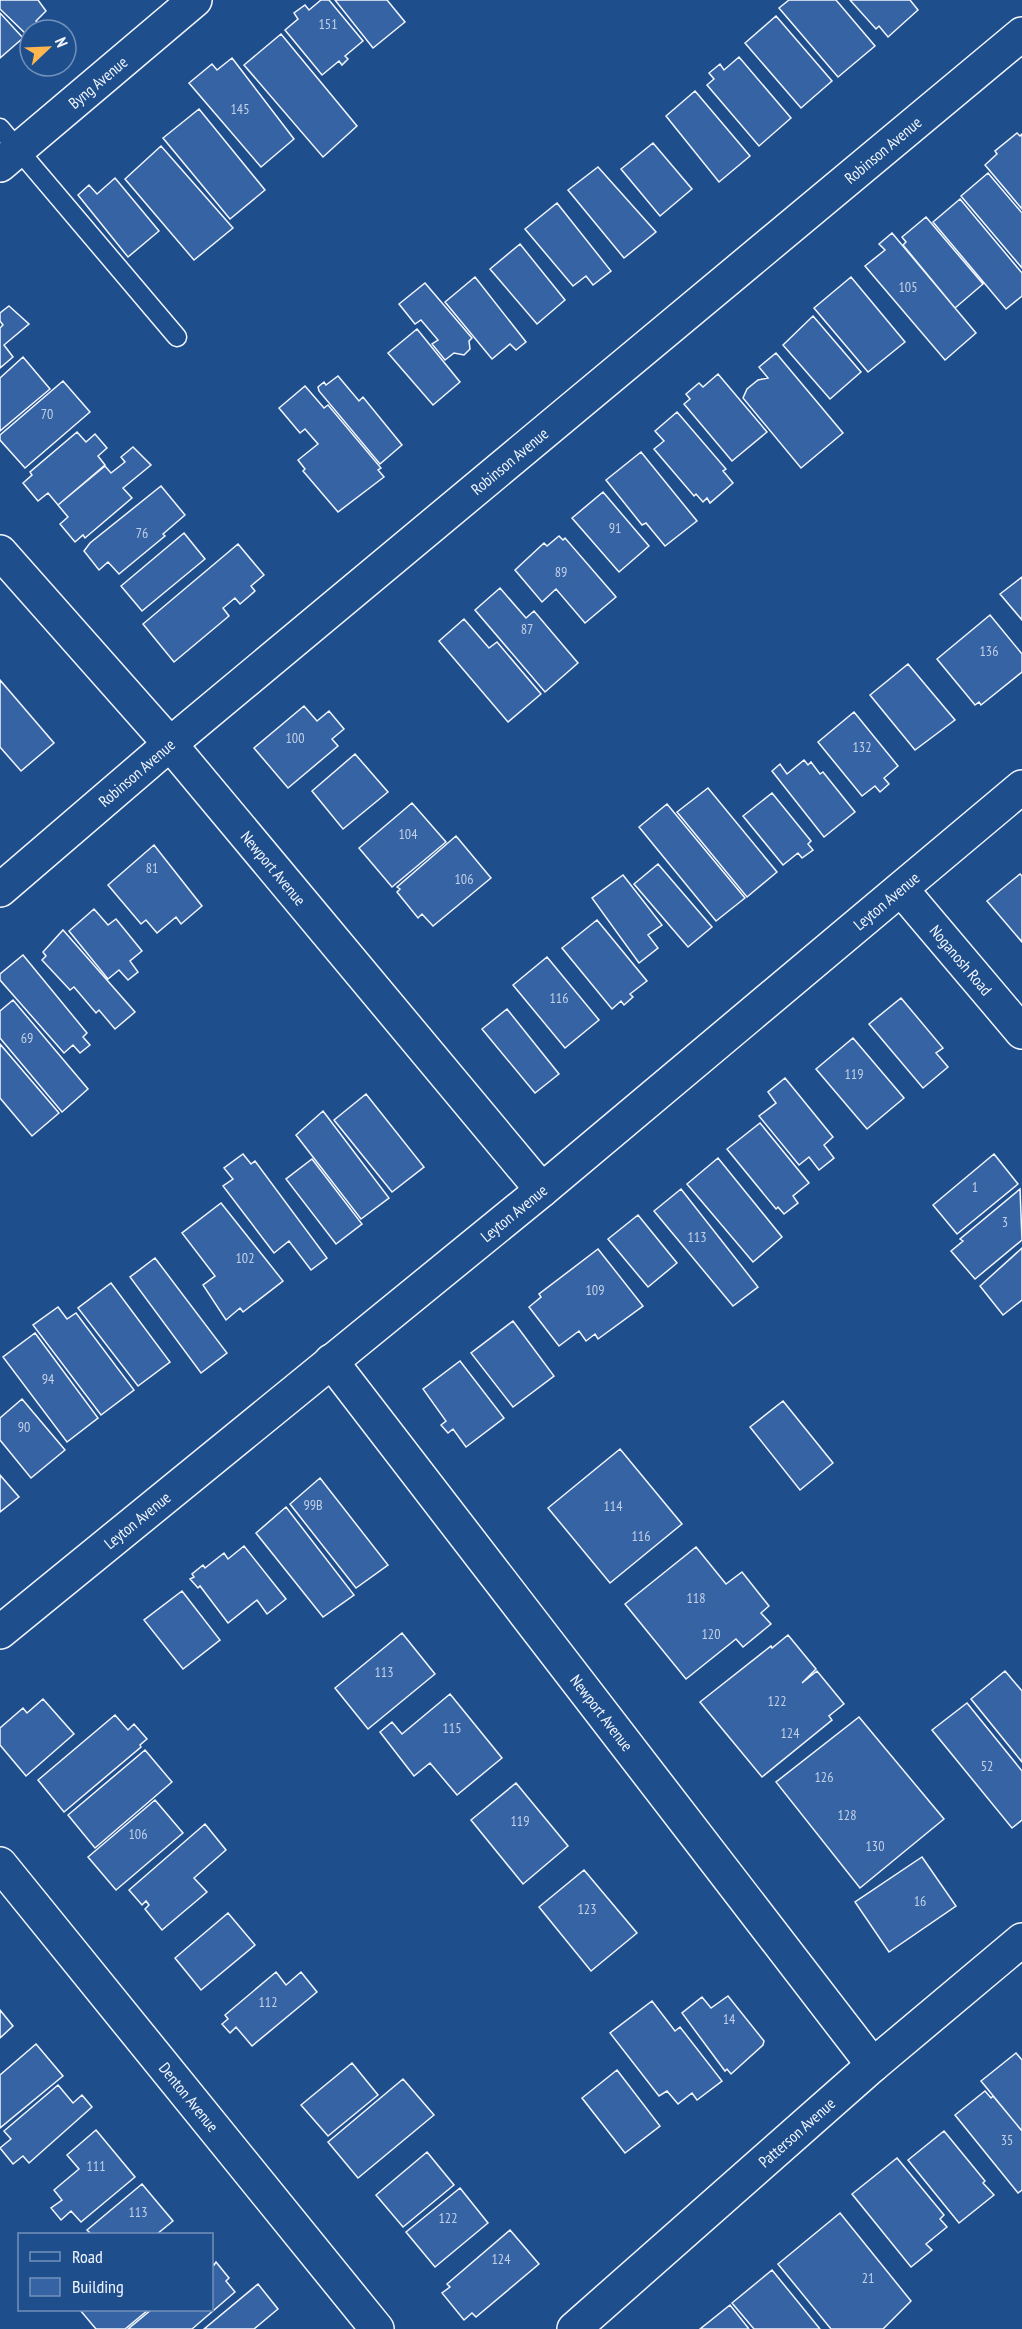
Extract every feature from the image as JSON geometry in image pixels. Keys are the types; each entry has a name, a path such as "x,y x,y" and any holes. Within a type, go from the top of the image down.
{"street":[{"name":"Byng Avenue","path":"6,148 195,0"},
{"name":"Robinson Avenue","path":"0,890 170,744 1022,34"},
{"name":"Newport Avenue","path":"0,552 170,744 542,1190"},
{"name":"Leyton Avenue","path":"0,1632 542,1190 1022,787"},
{"name":"Noganosh Road","path":"901,889 1022,1032"},
{"name":"Newport Avenue","path":"331,1360 873,2065"},
{"name":"Denton Avenue","path":"0,1864 377,2329"},
{"name":"Patterson Avenue","path":"574,2329 873,2065 1022,1940"}],"lane":[{"path":"6,148 177,337"}],"building":[{"path":"0,0 38,0 46,11 39,18 18,18 18,26 0,9"},
{"path":"321,0 329,0 363,41 345,56 348,59 342,65 339,61 322,75 285,30 298,19 294,13 305,5 309,10"},
{"path":"335,0 387,0 405,22 373,48"},
{"path":"789,0 836,0 875,46 838,77 779,8"},
{"path":"850,0 910,0 918,10 888,37 879,26 876,29"},
{"path":"0,13 18,33 18,42 0,58"},
{"path":"776,16 832,81 801,108 745,43"},
{"path":"281,34 357,126 323,157 244,65"},
{"path":"739,57 791,118 759,146 707,85 714,79 709,73 720,64 724,70"},
{"path":"232,58 294,139 261,167 189,83 212,64 217,70"},
{"path":"695,91 750,156 719,182 666,116"},
{"path":"199,109 265,190 230,219 163,138"},
{"path":"1017,133 1020,136 1022,134 1022,209 985,165 997,154 995,151"},
{"path":"653,143 692,189 660,216 621,169"},
{"path":"161,146 233,228 194,260 125,179"},
{"path":"598,167 656,232 624,258 568,190"},
{"path":"988,173 1022,213 1022,268 961,196"},
{"path":"115,178 159,231 128,257 78,195 89,185 97,194"},
{"path":"960,199 1022,273 1022,296 1006,309 933,222"},
{"path":"557,203 611,271 593,285 586,276 573,286 525,229"},
{"path":"926,217 983,284 955,308 903,245 906,242 902,237"},
{"path":"892,233 976,333 945,360 865,266 885,250 879,244"},
{"path":"520,244 565,300 537,324 490,269"},
{"path":"475,277 526,342 516,350 510,344 492,359 445,302"},
{"path":"851,277 905,342 868,372 814,308"},
{"path":"425,283 472,338 469,341 470,349 464,355 454,353 445,360 432,344 438,340 421,320 415,324 399,304"},
{"path":"9,306 29,324 4,345 13,357 0,368 0,328 3,325 0,321 0,313"},
{"path":"813,316 861,372 830,399 783,345"},
{"path":"417,329 460,382 433,405 388,353"},
{"path":"776,353 843,433 801,468 743,398 747,389 758,380 768,378 759,367"},
{"path":"23,357 50,389 0,431 0,378"},
{"path":"718,374 767,432 732,461 684,404 690,399 686,394 699,383 703,387"},
{"path":"338,376 359,401 363,397 402,445 380,464 319,391 318,387 324,382 326,385"},
{"path":"63,381 90,412 25,468 0,440 0,435"},
{"path":"305,386 324,408 328,405 381,468 378,470 384,477 338,512 303,471 305,469 298,460 318,444 305,429 300,433 279,408"},
{"path":"677,412 726,469 723,471 733,483 710,503 707,498 703,502 696,494 694,496 654,449 664,441 655,431"},
{"path":"77,432 86,442 95,434 107,448 98,456 105,465 58,505 48,493 38,501 23,483 32,475 30,472"},
{"path":"133,447 151,465 123,488 132,498 85,538 83,535 75,542 60,524 68,517 58,505 105,466 111,473 125,462 121,457"},
{"path":"641,452 697,521 665,546 646,523 642,525 606,480"},
{"path":"161,486 185,515 163,534 165,536 119,574 108,562 99,570 84,551 90,543"},
{"path":"603,492 649,546 619,572 572,518"},
{"path":"184,533 205,559 142,611 121,586"},
{"path":"559,536 563,540 565,538 616,597 585,623 556,589 542,602 515,570 544,543 547,546"},
{"path":"238,544 264,575 251,586 255,591 240,604 235,598 223,608 229,616 174,662 143,624"},
{"path":"1022,577 1022,620 1000,594"},
{"path":"500,588 526,618 534,611 578,663 545,692 475,610"},
{"path":"990,615 1022,654 1022,672 981,705 979,702 975,705 937,659"},
{"path":"464,619 489,648 497,642 541,694 508,722 439,641"},
{"path":"908,664 955,720 915,750 870,695"},
{"path":"0,680 54,743 21,771 0,747"},
{"path":"304,706 317,721 329,711 344,729 332,739 338,746 288,788 254,748"},
{"path":"854,712 898,766 884,778 889,784 880,792 875,786 862,796 818,742"},
{"path":"355,754 388,792 343,829 312,791"},
{"path":"804,760 808,765 811,762 820,774 823,772 855,812 824,837 772,771 780,764 787,774"},
{"path":"708,788 777,872 747,897 677,812"},
{"path":"772,793 811,841 808,844 813,850 802,858 798,853 783,865 743,816"},
{"path":"412,803 446,842 392,887 359,848"},
{"path":"667,804 745,898 716,921 639,827"},
{"path":"456,836 491,878 433,926 422,914 418,918 397,892 400,889 397,887"},
{"path":"154,845 202,906 181,924 176,917 157,933 146,920 141,924 108,885"},
{"path":"658,864 712,927 688,947 634,884"},
{"path":"1020,874 1022,876 1022,942 987,901"},
{"path":"623,875 662,925 648,935 658,948 639,963 592,898"},
{"path":"94,909 108,925 116,919 142,951 130,961 138,972 128,980 119,970 108,979 69,931"},
{"path":"597,920 647,981 630,994 633,997 624,1005 621,1001 612,1009 562,948"},
{"path":"63,930 135,1012 115,1029 99,1010 96,1013 74,987 70,990 42,960 46,956 43,952"},
{"path":"23,955 87,1033 83,1037 90,1045 80,1053 73,1045 64,1053 0,980 0,974"},
{"path":"547,957 599,1020 565,1048 513,985"},
{"path":"901,998 943,1048 936,1053 948,1067 923,1088 869,1024"},
{"path":"13,1000 88,1089 62,1112 0,1038 0,1011"},
{"path":"507,1009 559,1074 535,1093 482,1029"},
{"path":"853,1038 904,1098 867,1129 816,1069"},
{"path":"0,1044 59,1113 32,1136 0,1098"},
{"path":"785,1078 833,1137 824,1145 834,1158 819,1170 809,1157 799,1165 759,1116 776,1103 768,1092"},
{"path":"366,1094 424,1167 392,1192 334,1120"},
{"path":"323,1111 389,1198 361,1219 296,1135"},
{"path":"760,1123 809,1183 793,1196 798,1203 784,1214 778,1207 776,1209 727,1149"},
{"path":"243,1154 251,1164 255,1161 327,1258 311,1270 289,1241 274,1253 223,1186 233,1179 224,1168"},
{"path":"994,1154 1018,1184 957,1234 933,1205"},
{"path":"718,1158 782,1237 753,1262 687,1184"},
{"path":"312,1159 362,1224 336,1244 286,1179"},
{"path":"681,1189 758,1287 733,1306 654,1211"},
{"path":"1020,1189 1022,1240 975,1279 951,1251 963,1241 960,1239"},
{"path":"221,1203 283,1281 243,1312 240,1308 226,1320 203,1285 215,1276 182,1233"},
{"path":"638,1215 677,1263 648,1287 608,1239"},
{"path":"1022,1248 1022,1300 1003,1315 980,1286"},
{"path":"598,1249 643,1306 598,1339 595,1334 586,1341 579,1331 559,1346 529,1307 541,1297 539,1294"},
{"path":"155,1258 227,1353 201,1373 130,1277"},
{"path":"111,1283 170,1362 138,1386 78,1308"},
{"path":"58,1307 67,1319 76,1313 134,1390 101,1415 33,1325"},
{"path":"513,1321 554,1376 513,1407 471,1353"},
{"path":"35,1333 98,1418 67,1442 3,1357"},
{"path":"460,1361 504,1418 466,1447 453,1429 448,1433 441,1425 446,1421 423,1389"},
{"path":"22,1399 65,1450 31,1478 0,1440 0,1418"},
{"path":"783,1401 833,1463 800,1490 750,1427"},
{"path":"620,1449 682,1524 610,1583 548,1508"},
{"path":"0,1475 19,1497 0,1512"},
{"path":"320,1478 388,1565 356,1588 290,1504"},
{"path":"286,1507 354,1595 323,1617 256,1533"},
{"path":"244,1546 286,1599 267,1614 257,1600 228,1623 200,1586 198,1588 190,1579 194,1577 192,1574 203,1565 205,1568 224,1553 228,1559"},
{"path":"696,1547 726,1584 742,1572 769,1606 761,1613 771,1624 743,1647 736,1639 686,1679 625,1604"},
{"path":"182,1591 220,1640 183,1669 144,1620"},
{"path":"402,1633 435,1674 368,1729 335,1688"},
{"path":"788,1635 816,1669 802,1683 817,1671 844,1704 829,1716 832,1720 762,1777 700,1702"},
{"path":"1005,1671 1022,1691 1022,1762 971,1699"},
{"path":"450,1694 502,1758 457,1795 430,1763 414,1776 380,1732 392,1722 402,1734"},
{"path":"43,1699 74,1734 26,1776 0,1745 0,1728 23,1708 27,1713"},
{"path":"967,1703 1022,1771 1022,1820 1012,1828 932,1730"},
{"path":"115,1715 128,1730 134,1724 147,1739 140,1745 141,1747 64,1812 38,1780"},
{"path":"859,1717 944,1819 860,1888 776,1782"},
{"path":"145,1750 172,1782 95,1848 68,1815"},
{"path":"516,1783 568,1846 523,1884 471,1820"},
{"path":"155,1800 183,1833 116,1890 88,1857"},
{"path":"205,1824 226,1850 194,1878 207,1892 162,1930 145,1909 149,1905 146,1901 142,1905 129,1890"},
{"path":"922,1857 956,1906 889,1952 855,1902"},
{"path":"584,1870 637,1933 591,1971 539,1907"},
{"path":"228,1913 255,1945 201,1990 175,1958"},
{"path":"276,1972 286,1985 301,1972 317,1992 252,2046 236,2027 230,2033 222,2024 228,2019 225,2015"},
{"path":"728,1996 764,2041 763,2045 731,2074 727,2069 725,2071 682,2013 702,1997 711,2008"},
{"path":"652,2001 675,2031 680,2027 722,2081 697,2100 692,2093 678,2104 667,2091 659,2096 610,2033"},
{"path":"0,2010 13,2026 0,2038"},
{"path":"36,2044 63,2076 0,2128 0,2075"},
{"path":"1016,2053 1022,2060 1022,2131 981,2081"},
{"path":"352,2063 378,2095 328,2136 301,2105"},
{"path":"617,2070 660,2126 625,2153 582,2098"},
{"path":"403,2079 434,2115 358,2178 328,2142"},
{"path":"58,2085 73,2103 82,2095 92,2107 29,2163 23,2156 13,2164 0,2148 11,2139 4,2131"},
{"path":"985,2091 991,2098 993,2096 1022,2131 1022,2190 1018,2193 955,2115"},
{"path":"96,2130 135,2177 81,2222 71,2211 61,2220 51,2208 62,2200 54,2190 79,2169 67,2155"},
{"path":"944,2131 994,2195 959,2223 908,2160"},
{"path":"427,2152 454,2185 403,2227 376,2195"},
{"path":"897,2158 944,2215 940,2219 947,2227 926,2244 932,2250 911,2267 852,2194"},
{"path":"142,2184 173,2221 158,2233 90,2233 87,2230"},
{"path":"460,2188 488,2223 435,2267 406,2232"},
{"path":"840,2213 911,2301 883,2329 831,2329 778,2264"},
{"path":"510,2230 539,2264 476,2317 472,2313 464,2320 442,2293 450,2287 447,2284"},
{"path":"216,2262 229,2278 226,2281 235,2292 213,2311 213,2264"},
{"path":"772,2270 820,2329 754,2329 732,2303"},
{"path":"258,2284 278,2309 254,2329 204,2329"},
{"path":"730,2305 749,2329 700,2329"},
{"path":"81,2311 147,2311 125,2329 96,2329"},
{"path":"150,2311 213,2311 192,2329 128,2329"}]}
